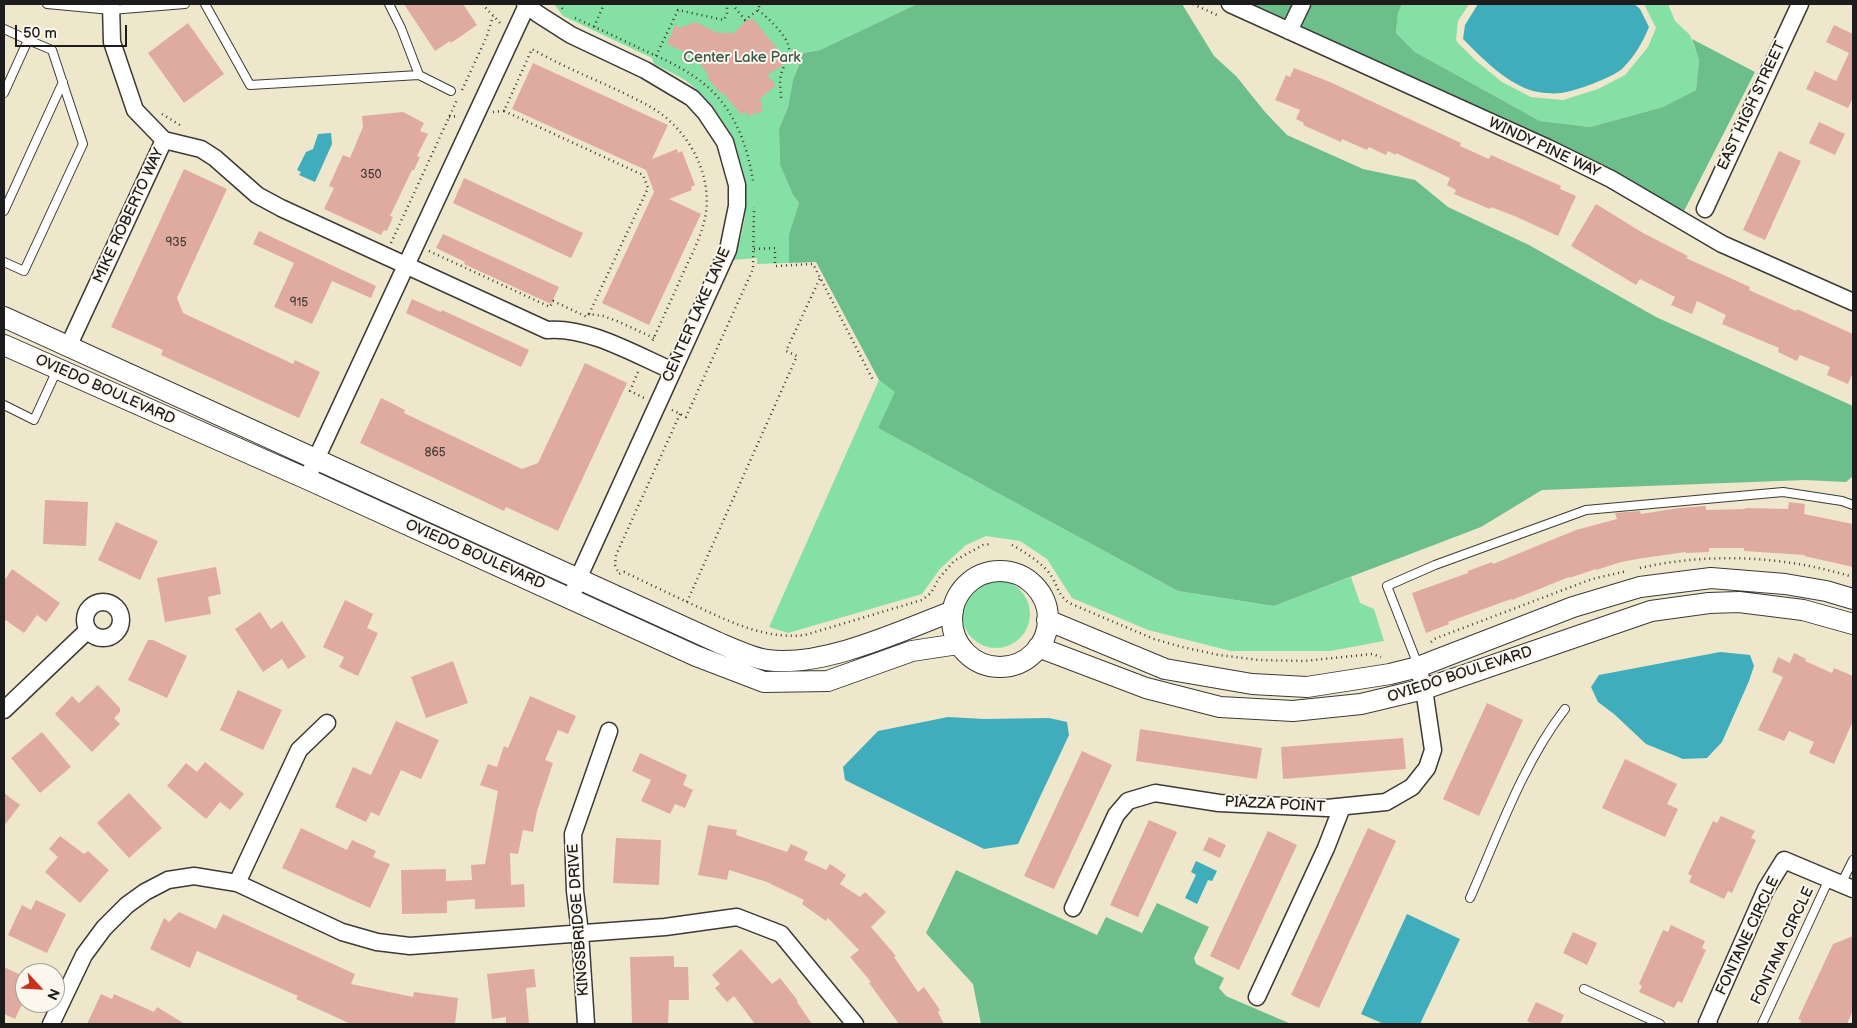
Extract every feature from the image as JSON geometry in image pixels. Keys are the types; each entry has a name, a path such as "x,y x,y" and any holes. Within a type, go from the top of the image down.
{"street":[{"path":"307,479 526,4"},
{"name":"CENTER LAKE LANE","path":"526,4 571,35 645,70 692,98 725,142 737,185 737,206 728,250 571,598"},
{"path":"1289,31 1302,4"},
{"name":"EAST HIGH STREET","path":"1705,209 1800,4"},
{"name":"MIKE ROBERTO WAY","path":"68,347 164,140 135,110 112,42 111,7"},
{"name":"WINDY PINE WAY","path":"1225,10 1289,31 1556,152 1611,179 1722,244 1853,302"},
{"path":"164,140 202,149 257,195 281,208 547,330 559,329 586,335 672,371"},
{"name":"OVIEDO BOULEVARD","path":"4,317 315,461 579,580 717,642 766,660 806,661 873,642 953,611"},
{"name":"OVIEDO BOULEVARD","path":"4,345 307,479 696,656 764,682 828,681 912,651 958,644"},
{"path":"57,370 68,347"},
{"path":"999,571 1019,574 1035,586 1045,603 1047,620 1042,643 1028,658 1010,666 990,666 972,659 958,644 952,625 954,605 963,587 979,575 999,571"},
{"name":"OVIEDO BOULEVARD","path":"1047,620 1165,669 1252,684 1307,687 1390,674 1418,667 1574,607 1640,587 1711,578 1785,584 1826,591 1853,599"},
{"name":"OVIEDO BOULEVARD","path":"1038,647 1146,688 1220,707 1293,711 1361,704 1424,689 1651,612 1689,606 1739,602 1803,610 1853,624"},
{"path":"4,710 88,630"},
{"name":"PIAZZA POINT","path":"1073,908 1116,815 1128,801 1155,794 1219,803 1327,808 1386,802 1412,787 1427,768 1433,750 1424,689 1418,667"},
{"path":"237,882 299,750 327,724"},
{"name":"KINGSBRIDGE DRIVE","path":"586,1024 575,891 573,834 609,731"},
{"path":"1257,997 1326,848 1342,807"},
{"name":"FONTANE CIRCLE","path":"1709,1024 1707,1023 1766,890 1784,860 1841,884"},
{"path":"51,1024 84,955 104,928 144,892 168,880 194,876 237,882 342,932 377,942 410,946 665,927 737,917 782,934 855,1024"}],"lane":[{"path":"47,4 54,6 111,7 185,4"},
{"path":"204,4 250,86 420,75 451,91"},
{"path":"389,4 420,75"},
{"path":"4,29 52,50 83,144 24,271 4,262"},
{"path":"4,93 28,40"},
{"path":"4,211 63,82"},
{"path":"4,406 34,420 57,370"},
{"path":"1418,667 1387,586 1435,565 1586,510 1783,492 1842,501 1853,505"},
{"path":"1470,898 1528,768 1549,730 1564,709"},
{"name":"FONTANA CIRCLE","path":"1762,1024 1853,860"},
{"path":"1584,989 1660,1024"}],"path":[{"path":"559,4 567,14"},
{"path":"594,27 604,4"},
{"path":"732,4 745,20 758,10 760,4"},
{"path":"1193,4 1225,10"},
{"path":"656,56 678,10 724,20 727,14 727,5"},
{"path":"758,10 766,16 788,42 789,48 781,76 780,99"},
{"path":"462,90 487,36 493,16"},
{"path":"574,17 656,56 702,82 714,93 745,144 754,185"},
{"path":"504,111 532,49 556,63 650,106 678,128 689,142 703,176 705,216 693,251 630,391 686,417 753,269 754,202"},
{"path":"390,245 458,99"},
{"path":"157,109 174,123 187,130"},
{"path":"449,117 504,111 643,175 648,188 589,314"},
{"path":"383,242 390,245 404,242 550,307 553,301 588,317 589,314 610,318 654,338"},
{"path":"754,249 775,248 775,266 813,264 874,382"},
{"path":"687,602 797,356 786,351 820,278"},
{"path":"680,414 616,555 615,565 619,574 624,572 748,628 772,636 805,636 922,600 931,593 954,561 983,544 991,544"},
{"path":"1012,545 1042,566 1052,577 1060,596 1069,603 1082,610 1182,648 1259,660 1304,661 1372,654 1389,659"}],"green space":[{"name":"Center Lake Park","path":"554,4 917,4 820,50 802,53 793,80 788,107 779,129 780,165 793,195 799,203 789,234 789,263 757,264 757,258 733,260 743,226 746,189 743,172 732,138 713,108 690,84 654,64 652,58 563,16"},
{"path":"917,4 1182,4 1214,56 1236,76 1265,112 1287,135 1363,169 1415,180 1448,207 1529,245 1656,317 1853,406 1853,476 1846,482 1805,480 1542,490 1481,527 1274,606 1178,591 878,428 895,392 879,380 816,262 789,263 789,234 799,203 793,195 780,165 779,129 788,107 793,80 803,53 820,50"},
{"path":"1249,4 1292,4 1284,20"},
{"path":"1311,4 1402,4 1398,13 1396,33 1415,52 1540,121 1590,127 1663,107 1696,90 1699,60 1692,39 1755,72 1683,213 1300,28"},
{"path":"1402,4 1469,4 1458,21 1456,40 1458,43 1502,82 1531,97 1563,100 1598,89 1625,75 1648,47 1656,28 1644,4 1668,4 1675,21 1690,35 1699,60 1696,90 1663,107 1590,127 1540,121 1415,52 1396,33 1398,13"},
{"path":"879,380 896,392 878,428 1178,591 1274,606 1351,577 1360,603 1374,609 1384,641 1330,651 1231,651 1148,630 1072,598 1047,559 1020,541 986,536 966,545 940,569 922,594 788,633 769,627"},
{"path":"996,580 1009,582 1020,590 1028,601 1030,614 1028,627 1020,638 1009,646 996,648 983,646 972,638 964,627 962,614 964,601 972,590 983,582"},
{"path":"956,870 1097,935 1106,917 1142,933 1157,903 1209,927 1194,958 1196,964 1224,978 1219,988 1226,996 1291,1024 981,1024 973,984 926,933"}],"water":[{"path":"1478,4 1634,4 1640,9 1649,27 1641,44 1617,73 1575,90 1541,93 1520,86 1502,75 1463,39 1465,25"},
{"path":"331,133 332,144 315,182 299,175 301,172 297,170 306,152 313,149 318,134"},
{"path":"1720,652 1750,655 1754,666 1722,742 1707,758 1683,759 1646,744 1614,714 1598,702 1591,687 1599,675"},
{"path":"948,717 984,719 1049,718 1067,722 1069,735 1018,844 984,849 845,780 843,767 878,731"},
{"path":"1196,861 1217,871 1212,881 1208,880 1197,904 1185,898 1196,875 1191,872"},
{"path":"1407,914 1460,939 1420,1024 1384,1024 1361,1014"}],"building":[{"path":"404,4 463,4 477,25 451,43 450,41 435,51"},
{"path":"753,19 785,58 783,65 767,75 776,85 760,99 763,111 747,116 746,112 741,114 723,93 721,94 707,77 708,74 699,63 692,60 693,56 667,44 675,25 680,28 695,22 718,33 734,33 747,20"},
{"path":"188,23 224,74 184,103 148,53"},
{"path":"1834,25 1853,34 1853,98 1848,108 1806,89 1815,71 1836,81 1849,53 1826,42"},
{"path":"533,63 668,125 652,159 677,149 678,153 682,151 695,185 691,187 692,190 669,199 701,214 649,325 602,303 654,192 646,170 512,109"},
{"path":"1294,68 1330,82 1461,143 1460,146 1489,159 1491,155 1561,186 1560,189 1576,196 1558,236 1517,217 1491,207 1490,209 1454,194 1456,190 1447,185 1450,178 1396,153 1396,155 1388,151 1386,155 1369,147 1367,150 1342,139 1341,142 1303,125 1304,123 1296,119 1300,110 1275,100 1286,75 1290,77"},
{"path":"403,112 424,123 420,131 428,134 417,156 420,157 414,170 412,170 390,216 393,217 387,231 384,230 381,235 324,209 334,188 329,186 343,155 350,158 363,127 362,116"},
{"path":"1819,122 1845,134 1835,155 1809,143"},
{"path":"1779,151 1801,161 1765,240 1743,230"},
{"path":"184,169 227,189 177,298 183,313 293,364 295,360 320,372 299,418 161,355 163,350 111,327"},
{"path":"464,178 583,233 571,258 453,203"},
{"path":"1596,204 1643,233 1688,256 1686,258 1750,287 1749,290 1853,334 1853,372 1848,384 1827,375 1830,367 1800,355 1797,361 1778,352 1779,348 1722,324 1726,315 1697,301 1692,314 1671,305 1675,297 1640,279 1636,285 1571,246"},
{"path":"259,231 376,286 371,298 332,281 312,324 274,307 294,263 253,244"},
{"path":"443,234 559,287 551,304 464,264 465,262 436,248"},
{"path":"412,299 441,312 442,310 529,350 521,367 406,313"},
{"path":"585,363 627,383 558,531 506,507 504,511 360,443 381,398 405,410 404,413 522,469 538,463"},
{"path":"45,500 88,502 86,546 43,544"},
{"path":"1789,502 1805,504 1804,514 1853,524 1853,567 1805,555 1744,551 1744,548 1709,548 1709,552 1686,552 1643,558 1621,562 1569,577 1512,600 1448,622 1449,624 1426,633 1412,593 1468,573 1468,571 1492,562 1493,564 1576,530 1617,519 1615,513 1640,511 1641,514 1706,506 1706,510 1745,508 1788,509"},
{"path":"116,522 158,541 140,580 98,560"},
{"path":"216,567 221,594 208,597 211,614 165,622 157,578"},
{"path":"12,569 60,603 46,622 37,615 24,633 4,619 4,581"},
{"path":"345,600 373,614 367,628 378,633 358,676 339,667 344,657 323,647"},
{"path":"260,612 271,629 282,621 306,657 288,669 282,659 263,672 235,629"},
{"path":"148,640 153,640 187,656 167,698 128,680"},
{"path":"1794,653 1806,659 1805,661 1832,673 1834,668 1853,676 1853,721 1834,764 1809,753 1814,742 1789,731 1784,741 1758,730 1783,677 1772,672 1778,657 1790,663"},
{"path":"453,661 468,703 426,718 411,677"},
{"path":"98,685 120,708 120,712 114,718 120,724 92,752 55,714 72,696 79,703"},
{"path":"238,690 282,710 263,750 220,730"},
{"path":"530,696 576,716 568,734 558,730 545,760 553,763 537,811 533,832 523,830 518,854 510,853 511,885 524,884 525,907 475,909 475,899 447,901 447,913 402,914 401,870 446,869 446,881 472,880 471,865 485,864 498,791 480,785 488,764 497,767 504,746 508,748"},
{"path":"1487,703 1523,720 1479,816 1443,799"},
{"path":"396,721 439,740 421,779 401,770 379,816 371,812 366,822 335,807 353,767 371,775"},
{"path":"1140,729 1262,748 1257,779 1136,761"},
{"path":"42,732 71,767 40,793 11,758"},
{"path":"1403,738 1406,769 1283,779 1281,747"},
{"path":"1082,751 1112,765 1054,889 1024,876"},
{"path":"640,753 687,775 683,785 693,790 685,808 675,804 670,814 641,801 651,780 632,771"},
{"path":"1625,759 1677,784 1667,804 1678,809 1665,837 1602,808"},
{"path":"205,762 244,794 230,810 220,802 206,819 167,786 186,763 197,772"},
{"path":"4,793 20,805 4,826"},
{"path":"129,793 162,828 129,858 97,823"},
{"path":"1721,816 1755,831 1751,838 1756,840 1732,893 1728,891 1724,899 1689,882 1692,876 1688,874 1713,821 1717,823"},
{"path":"1149,820 1177,832 1138,917 1110,905"},
{"path":"708,825 737,830 736,835 787,852 791,844 808,852 804,860 826,870 830,864 846,875 840,884 860,897 865,892 886,912 871,927 896,956 894,957 918,992 924,987 940,1010 938,1012 944,1024 899,1024 869,983 871,982 850,957 859,950 828,918 826,921 802,904 804,900 767,882 729,870 727,880 698,875"},
{"path":"301,828 347,850 352,840 376,851 373,857 390,864 370,908 282,868"},
{"path":"1368,828 1396,841 1319,1008 1291,995"},
{"path":"1268,831 1297,845 1239,970 1210,956"},
{"path":"60,836 84,854 88,851 109,870 80,903 45,872 58,857 49,849"},
{"path":"1209,837 1226,845 1220,858 1203,850"},
{"path":"616,838 661,840 659,885 613,883"},
{"path":"36,900 66,914 47,953 8,935 22,905 31,910"},
{"path":"179,912 216,929 223,914 355,974 351,984 413,997 414,992 458,998 455,1024 351,1024 296,999 298,996 197,951 190,968 150,949 164,918 169,922"},
{"path":"1671,925 1705,941 1702,948 1706,950 1682,1003 1678,1001 1674,1008 1639,992 1642,986 1639,984 1663,930 1668,932"},
{"path":"1573,932 1597,943 1587,965 1563,953"},
{"path":"1853,936 1853,1010 1847,1024 1800,1024 1801,1020 1798,1019 1833,944"},
{"path":"741,949 772,984 780,978 798,1001 812,1024 755,1024 734,996 727,1002 715,988 720,984 712,975"},
{"path":"674,956 674,967 688,967 689,1000 669,1000 668,1024 632,1024 630,957"},
{"path":"4,967 15,972 15,1013 18,1013 15,1019 4,1014"},
{"path":"534,969 536,987 526,988 529,1024 506,1024 506,1017 492,1019 487,974"},
{"path":"101,994 112,999 114,994 154,1012 157,1007 185,1024 87,1024"},
{"path":"1536,1002 1564,1015 1560,1024 1533,1024 1527,1021"}]}
